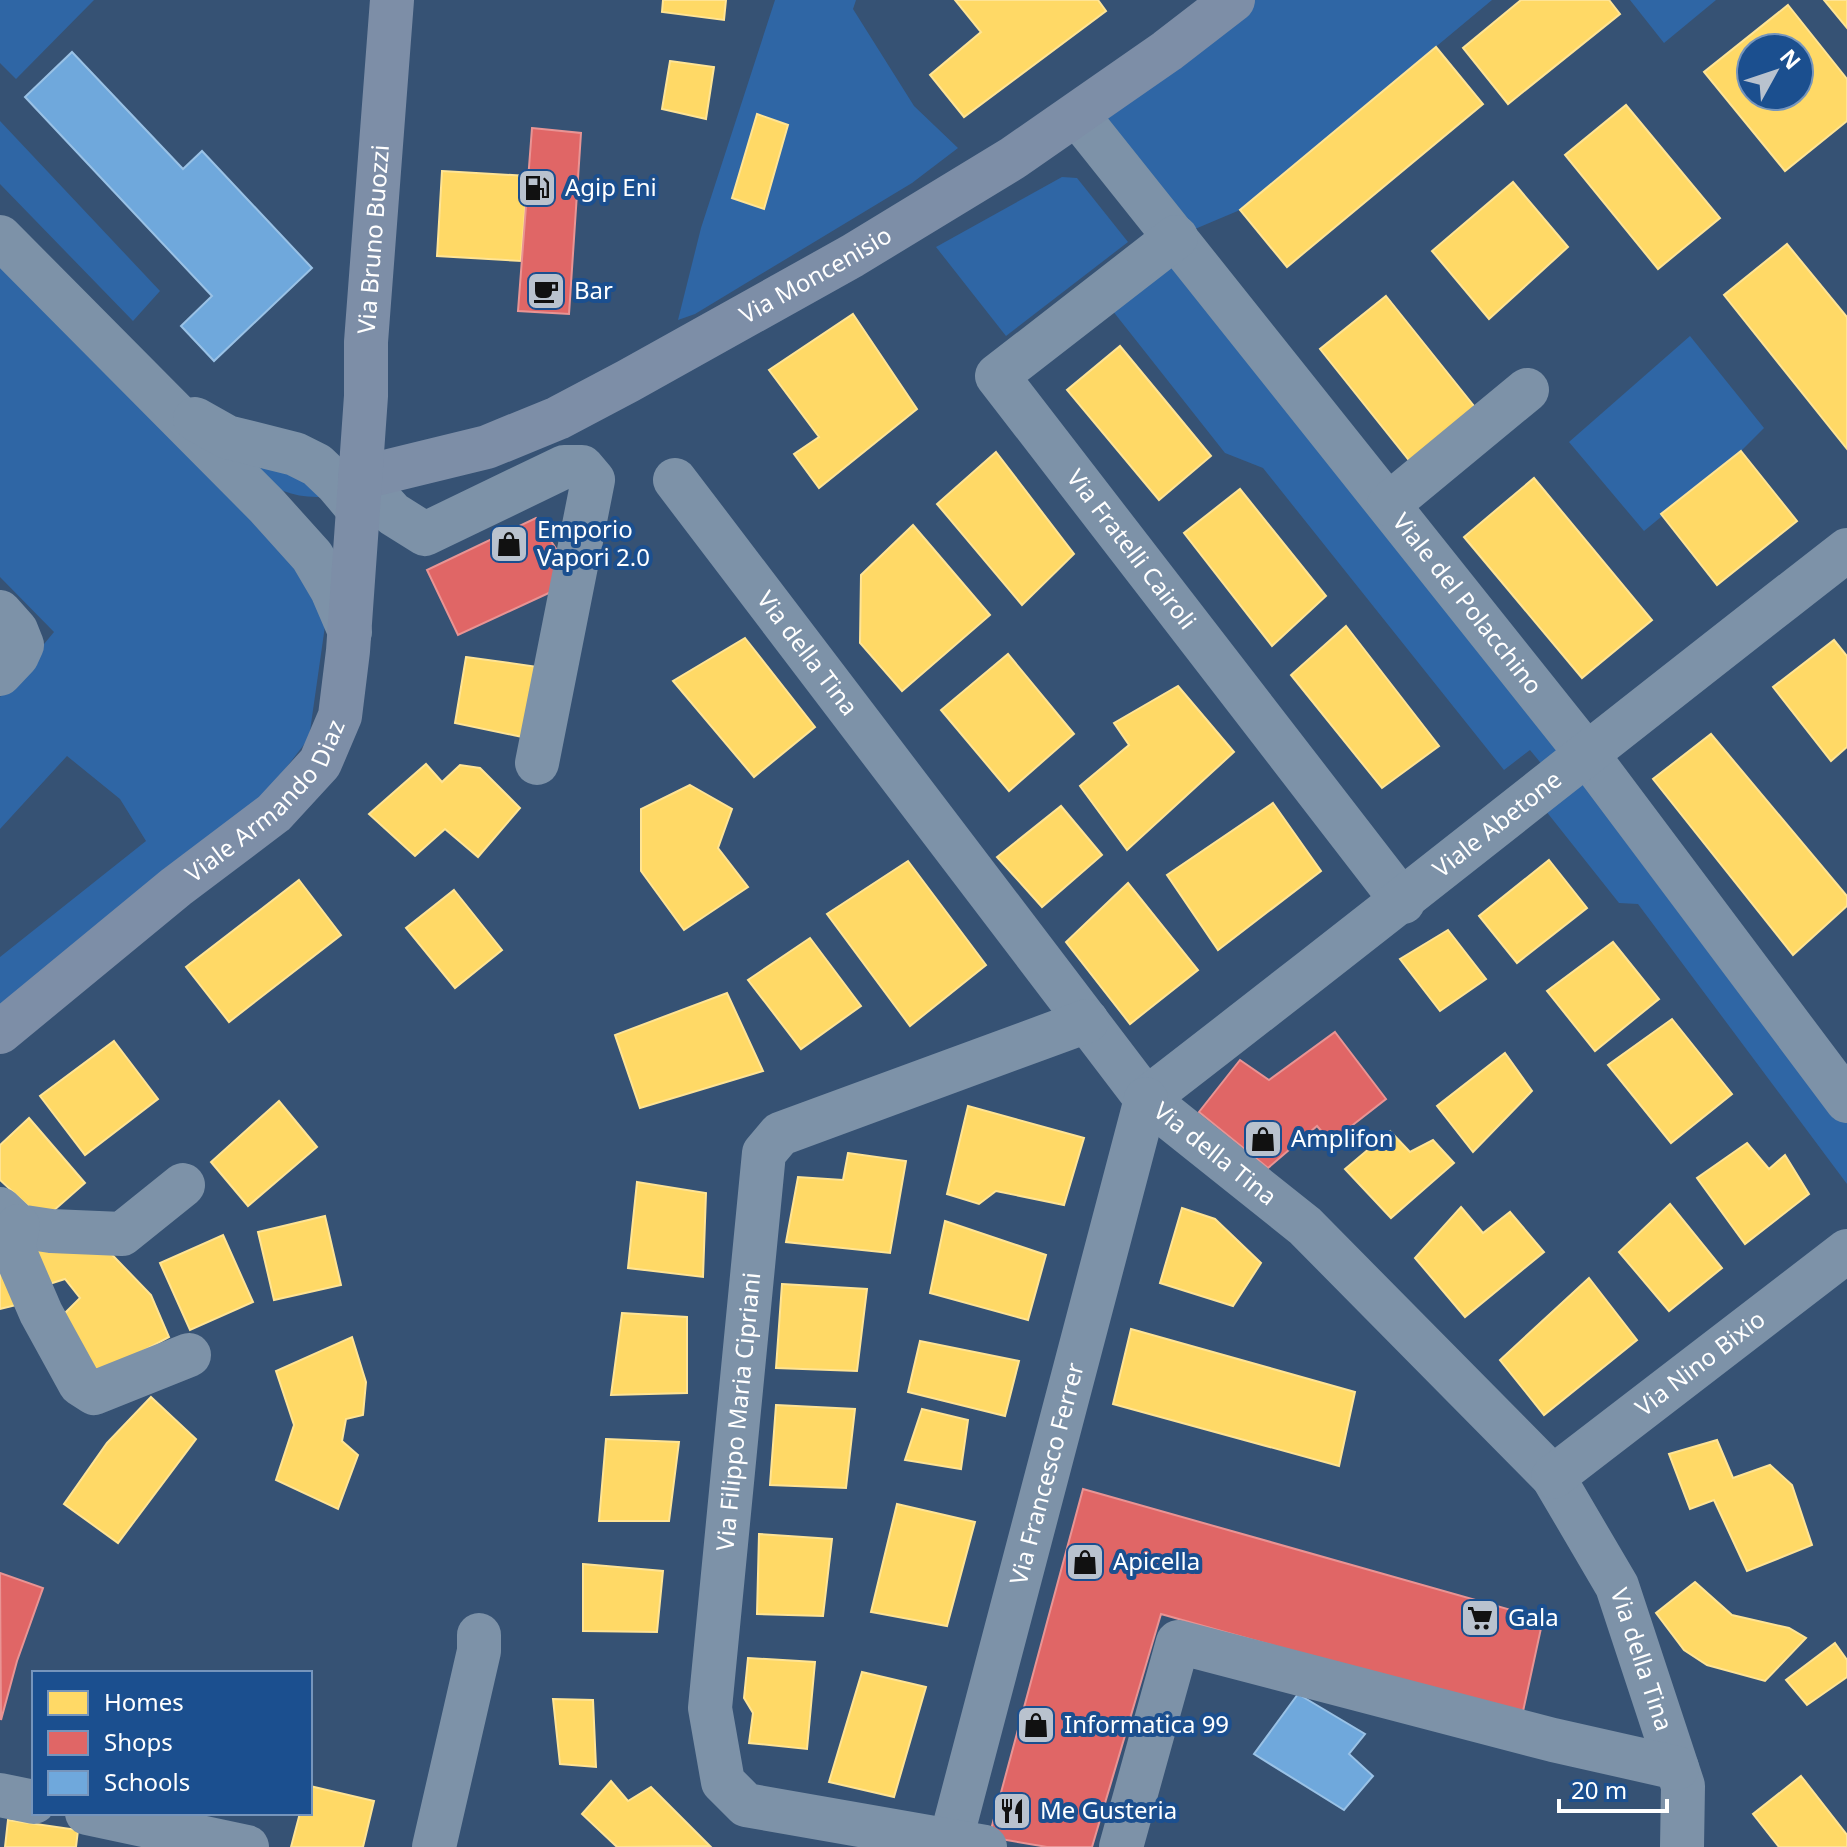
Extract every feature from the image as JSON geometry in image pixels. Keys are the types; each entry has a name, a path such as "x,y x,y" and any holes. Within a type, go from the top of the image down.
{"main road":[{"name":"Via Bruno Buozzi","path":"359,493 392,0"},
{"name":"Via Moncenisio","path":"359,493 558,418 852,256 1078,116 1233,0"},
{"name":"Viale Armando Diaz","path":"0,1032 176,887 274,813 320,763 340,716 350,632 359,493"}],"street":[{"name":"Viale del Polacchino","path":"1078,116 1586,753 1847,1101"},
{"path":"0,237 267,506 312,556 332,590 350,632"},
{"name":"Via Fratelli Cairoli","path":"1176,237 997,376 1403,902"},
{"path":"1389,504 1527,390"},
{"path":"168,405 227,437 295,454 317,465 337,484 359,493 425,534 564,467 582,467 593,480 537,763"},
{"path":"295,454 317,453 341,445 362,428"},
{"name":"Via della Tina","path":"675,480 1146,1099 1305,1226 1553,1477 1617,1586 1683,1786 1682,1847"},
{"path":"267,506 318,514 359,493"},
{"name":"Viale Abetone","path":"1146,1099 1403,902 1586,753 1847,550"},
{"path":"0,612 16,630 22,645 17,656 0,674"},
{"name":"Via Filippo Maria Cipriani","path":"962,1845 746,1805 723,1782 710,1708 764,1153 780,1134 1087,1021"},
{"name":"Via Francesco Ferrer","path":"962,1845 1146,1099"},
{"path":"183,1185 122,1234 51,1231 9,1217 13,1248 41,1313 80,1384 94,1393 189,1355"},
{"name":"Via Nino Bixio","path":"1553,1477 1847,1251"},
{"path":"434,1847 479,1651 479,1635"},
{"path":"1121,1847 1178,1642 1553,1740 1677,1768"},
{"path":"0,1795 32,1802"},
{"path":"96,1815 247,1847"}],"shaded area":[{"path":"0,0 94,0 16,79 0,63"},
{"path":"775,0 856,0 853,9 914,106 958,148 912,183 695,314 678,320 701,228"},
{"path":"1233,0 1492,0 1240,210 1176,237 1847,1101 1847,1184 1638,904 1619,903 1534,796 1554,779 1530,750 1504,770 1263,468 1225,453 1101,296 1175,237 1078,116"},
{"path":"1630,0 1716,0 1664,43"},
{"path":"0,121 160,291 133,321 0,184"},
{"path":"1062,177 1077,178 1128,242 1006,336 936,247"},
{"path":"0,260 307,578 327,612 309,738 259,803 0,1013 0,957 146,841 120,799 67,756 0,829 0,697 54,632 0,577"},
{"path":"1690,336 1764,428 1741,451 1644,531 1569,442"},
{"path":"283,467 306,476 320,497 288,493 241,469"}],"building: Homes":[{"path":"663,0 726,0 724,20 662,12"},
{"path":"955,0 1098,0 1106,11 964,117 930,75 981,32"},
{"path":"1521,0 1609,0 1620,14 1508,104 1463,48"},
{"path":"1824,0 1847,0 1847,28"},
{"path":"1788,5 1810,32 1754,32"},
{"path":"1815,39 1847,79 1847,121 1785,171 1737,112 1815,112"},
{"path":"1436,47 1483,104 1287,267 1240,210"},
{"path":"1735,47 1735,110 1704,72"},
{"path":"670,61 714,67 706,119 662,109"},
{"path":"1626,105 1720,218 1658,269 1565,155"},
{"path":"757,114 788,125 764,209 732,198"},
{"path":"442,171 528,176 521,261 437,256"},
{"path":"1513,182 1568,247 1489,319 1432,251"},
{"path":"1787,244 1847,317 1847,449 1724,295"},
{"path":"1386,296 1478,411 1412,464 1320,349"},
{"path":"853,314 917,409 819,488 794,454 819,437 769,370"},
{"path":"1120,346 1211,456 1159,500 1067,390"},
{"path":"1741,451 1797,521 1717,585 1661,514"},
{"path":"996,452 1074,554 1022,605 937,504"},
{"path":"1534,478 1652,620 1582,678 1464,537"},
{"path":"1240,489 1326,596 1272,646 1184,533"},
{"path":"913,525 990,615 902,691 860,643 861,575"},
{"path":"1346,626 1439,746 1382,788 1291,675"},
{"path":"745,638 815,727 754,777 673,681"},
{"path":"1834,640 1847,656 1847,747 1831,761 1773,687"},
{"path":"1008,654 1074,734 1009,791 941,710"},
{"path":"466,657 538,667 527,738 455,723"},
{"path":"1178,686 1234,752 1127,850 1080,786 1129,745 1114,723"},
{"path":"1711,734 1847,896 1847,906 1793,955 1653,779"},
{"path":"426,764 442,782 460,765 480,768 520,808 478,857 445,829 415,856 369,814"},
{"path":"690,785 732,809 718,848 748,887 684,930 641,871 641,809"},
{"path":"1273,803 1321,871 1218,950 1167,875"},
{"path":"1061,806 1102,855 1042,907 997,857"},
{"path":"1549,860 1587,908 1517,963 1479,916"},
{"path":"908,861 986,965 910,1026 827,914"},
{"path":"299,880 341,935 229,1022 186,967"},
{"path":"1128,883 1198,970 1130,1024 1066,942"},
{"path":"454,890 502,950 455,988 406,928"},
{"path":"1448,930 1486,979 1440,1011 1400,959"},
{"path":"810,938 861,1006 801,1049 748,980"},
{"path":"1613,942 1659,999 1595,1051 1547,991"},
{"path":"727,993 763,1071 640,1108 615,1035"},
{"path":"1672,1019 1732,1094 1671,1143 1608,1065"},
{"path":"114,1041 158,1099 85,1155 40,1096"},
{"path":"1505,1053 1532,1091 1473,1152 1437,1106"},
{"path":"279,1101 317,1147 248,1206 211,1162"},
{"path":"968,1106 1084,1138 1064,1205 996,1191 979,1204 947,1194"},
{"path":"29,1118 85,1183 43,1220 0,1180 0,1145"},
{"path":"1390,1131 1410,1152 1433,1140 1454,1163 1391,1218 1345,1169"},
{"path":"1747,1143 1769,1169 1785,1155 1809,1194 1745,1244 1697,1178"},
{"path":"848,1153 906,1161 890,1253 786,1242 798,1177 843,1180"},
{"path":"637,1182 706,1193 703,1277 628,1268"},
{"path":"1670,1204 1722,1268 1669,1311 1619,1252"},
{"path":"1461,1207 1483,1233 1510,1212 1544,1252 1465,1317 1415,1258"},
{"path":"1182,1208 1215,1219 1261,1263 1233,1306 1160,1283"},
{"path":"325,1216 341,1285 274,1300 258,1232"},
{"path":"945,1221 1046,1255 1028,1320 930,1293"},
{"path":"223,1235 253,1302 190,1330 160,1263"},
{"path":"94,1236 151,1295 169,1337 93,1378 61,1317 80,1298 65,1279 40,1287 22,1244"},
{"path":"0,1244 24,1303 0,1309"},
{"path":"1589,1278 1637,1340 1544,1415 1500,1360"},
{"path":"782,1284 867,1289 857,1371 776,1368"},
{"path":"622,1313 687,1317 687,1393 611,1395"},
{"path":"1131,1329 1355,1392 1339,1466 1113,1404"},
{"path":"352,1337 366,1382 363,1415 346,1419 342,1441 358,1455 338,1509 276,1480 294,1425 276,1371"},
{"path":"920,1341 1019,1361 1005,1416 908,1392"},
{"path":"151,1397 196,1439 118,1543 64,1504 107,1443"},
{"path":"776,1405 855,1409 846,1488 770,1485"},
{"path":"922,1409 968,1420 961,1469 905,1460"},
{"path":"606,1439 679,1442 669,1521 599,1521"},
{"path":"1717,1440 1733,1478 1770,1465 1792,1485 1812,1545 1747,1571 1714,1500 1690,1509 1669,1454"},
{"path":"897,1504 975,1522 947,1626 871,1612"},
{"path":"759,1534 832,1539 823,1616 757,1614"},
{"path":"583,1564 663,1571 657,1632 583,1631"},
{"path":"1695,1582 1732,1615 1789,1628 1806,1638 1765,1681 1707,1665 1684,1650 1656,1613"},
{"path":"1835,1643 1847,1660 1847,1677 1807,1705 1786,1680"},
{"path":"748,1658 815,1662 807,1749 749,1743 753,1713 744,1698"},
{"path":"862,1672 926,1687 894,1797 829,1782"},
{"path":"553,1699 593,1700 596,1767 560,1764"},
{"path":"1801,1776 1847,1835 1847,1847 1779,1847 1753,1814"},
{"path":"611,1781 628,1801 651,1787 710,1846 617,1847 582,1814"},
{"path":"312,1786 374,1801 363,1847 291,1847 299,1815 312,1815"},
{"path":"8,1820 78,1830 76,1847 5,1847"}],"building: Shops":[{"path":"532,128 581,133 569,314 518,311"},
{"path":"536,518 560,555 551,592 458,635 427,570"},
{"path":"1335,1032 1386,1099 1331,1142 1317,1126 1268,1168 1199,1112 1240,1060 1269,1080"},
{"path":"1083,1489 1543,1619 1522,1716 1161,1614 1092,1847 1047,1847 989,1837"},
{"path":"0,1573 43,1588 17,1661 1,1720"}],"building: Schools":[{"path":"72,52 183,169 202,151 312,268 214,361 181,326 212,296 25,97"},
{"path":"1298,1694 1365,1734 1349,1754 1373,1776 1344,1810 1254,1754"}],"place":[{"name":"Agip Eni","path":"537,188"},
{"name":"Bar","path":"546,291"},
{"name":"Emporio Vapori 2.0","path":"509,544"},
{"name":"Amplifon","path":"1263,1139"},
{"name":"Apicella","path":"1085,1562"},
{"name":"Gala","path":"1480,1618"},
{"name":"Informatica 99","path":"1036,1725"},
{"name":"Me Gusteria","path":"1012,1811"}]}
